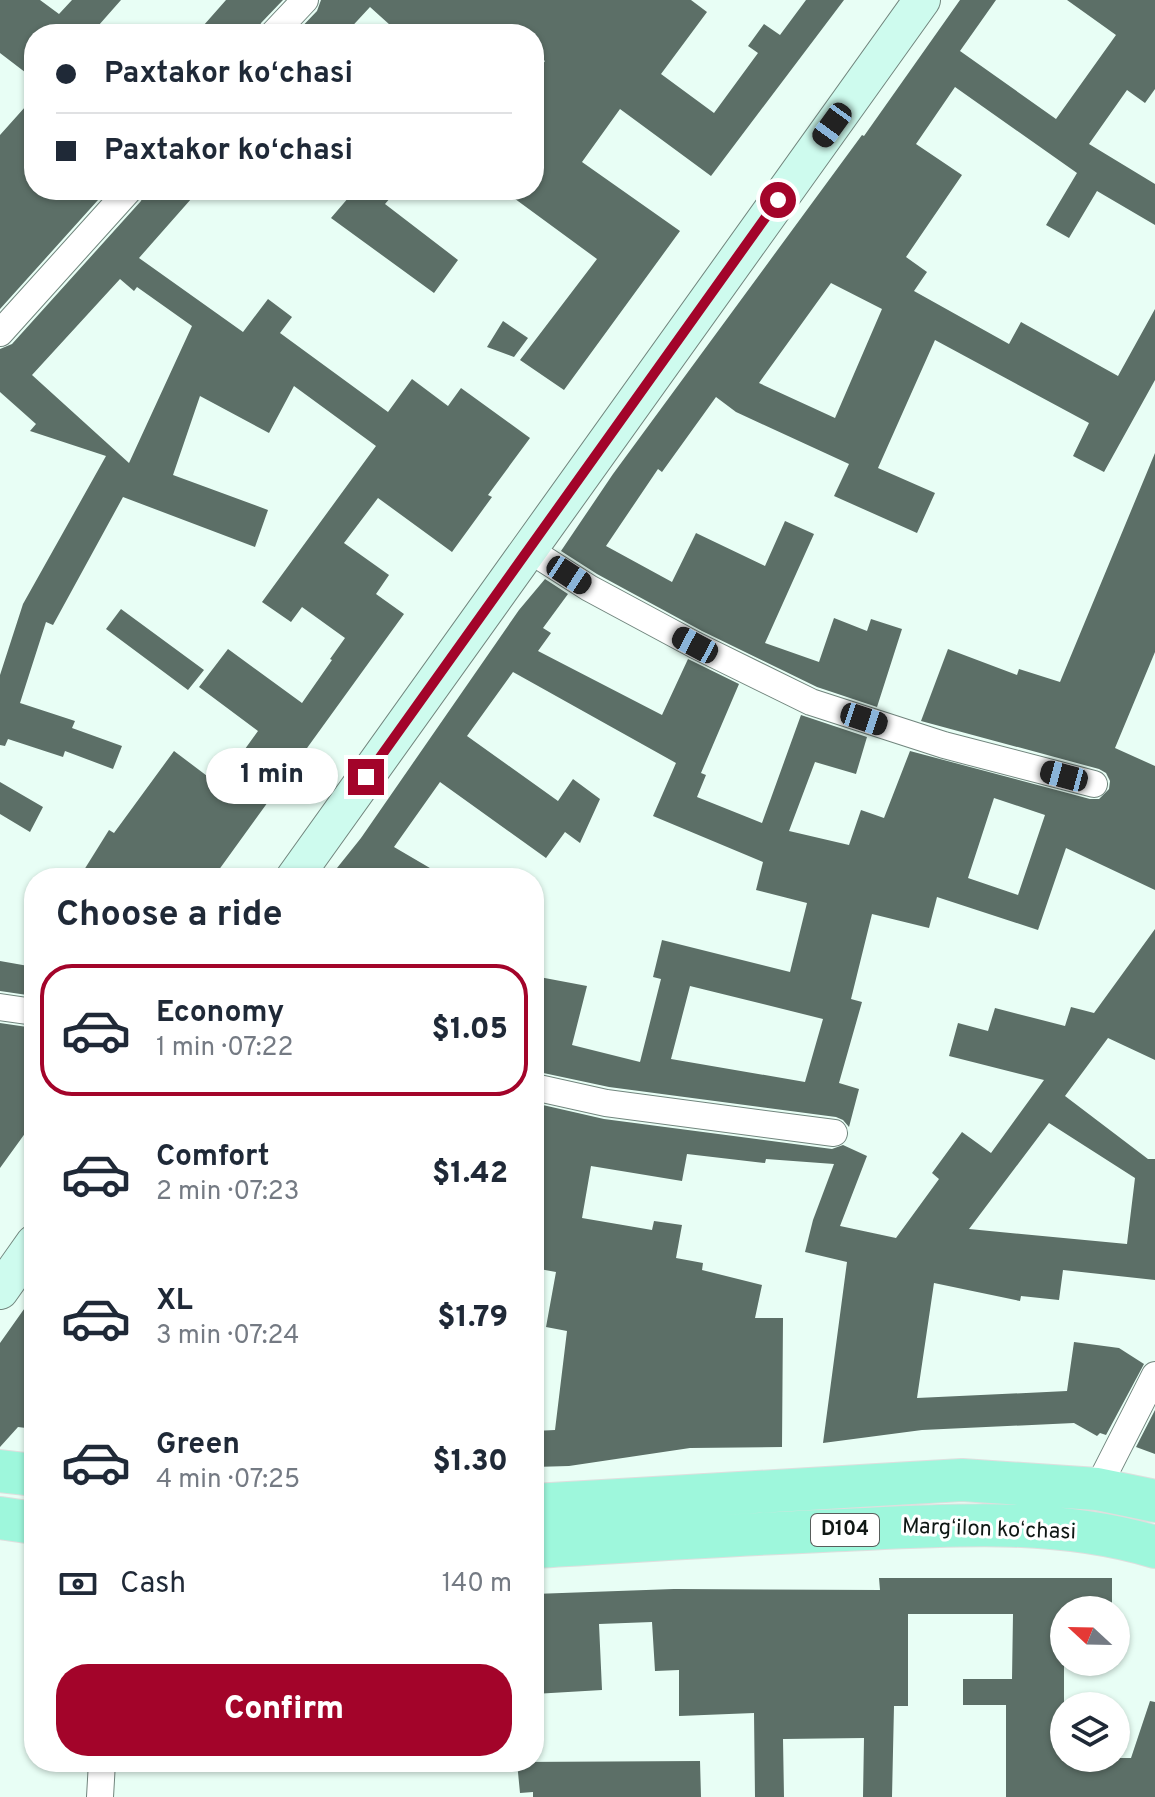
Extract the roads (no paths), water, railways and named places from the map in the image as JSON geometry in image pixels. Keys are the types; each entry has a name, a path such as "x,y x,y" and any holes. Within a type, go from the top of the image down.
{"main road":[{"path":"301,868 922,0"},
{"path":"0,1291 24,1257"},
{"path":"0,1471 24,1474"},
{"name":"Margʻilon koʻchasi","path":"544,1504 962,1480 1097,1489 1155,1501"},
{"path":"0,1518 24,1522"},
{"name":"Margʻilon koʻchasi","path":"544,1546 928,1526 1039,1527 1124,1538 1155,1547"}],"street":[{"path":"282,24 305,0"},
{"path":"0,333 120,200"},
{"path":"528,549 589,588 811,702 944,745 1094,784"},
{"path":"0,1007 24,1011"},
{"path":"544,1089 606,1103 834,1133"},
{"path":"1097,1489 1155,1375"},
{"path":"100,1797 101,1772"}]}
